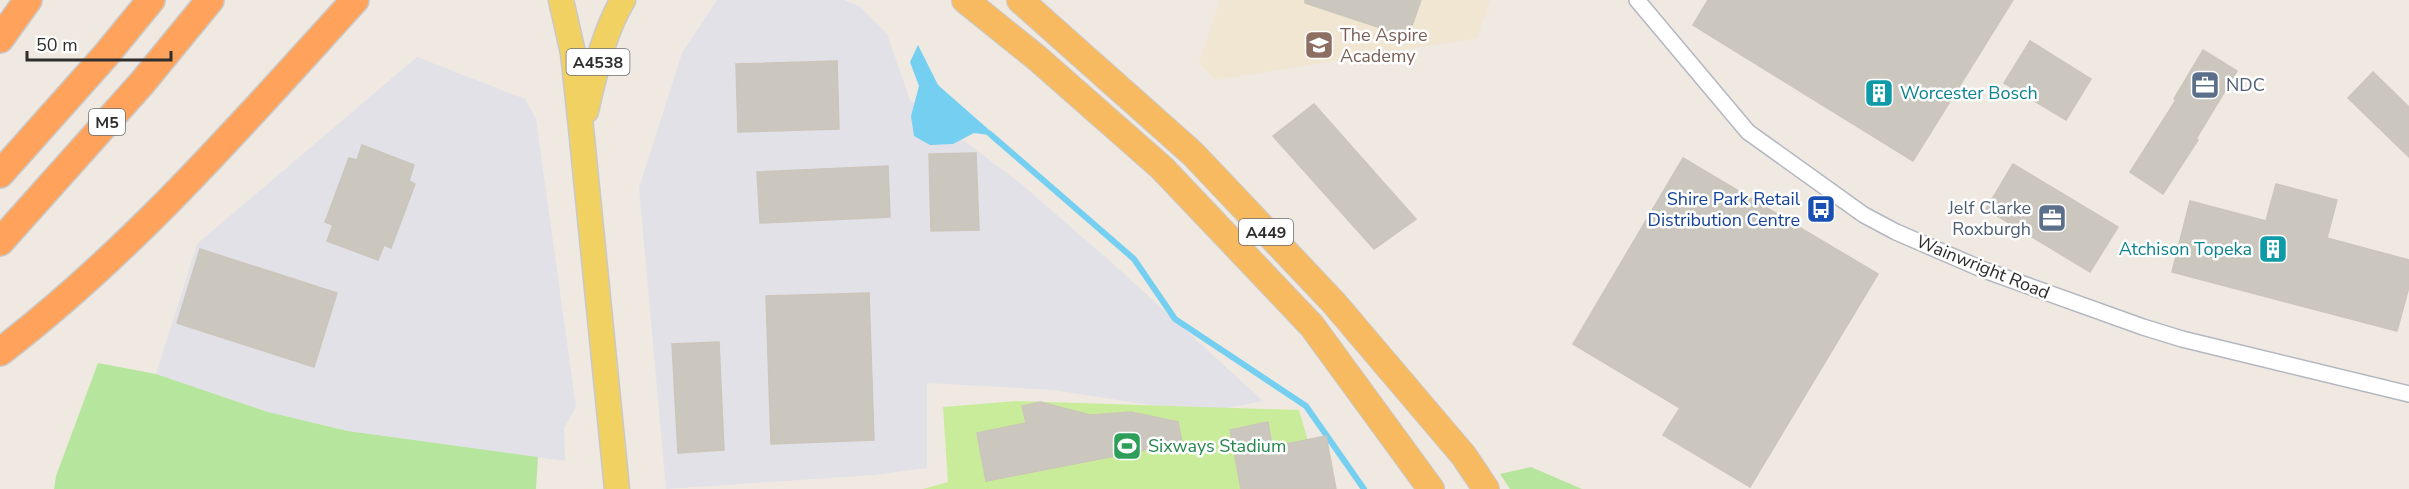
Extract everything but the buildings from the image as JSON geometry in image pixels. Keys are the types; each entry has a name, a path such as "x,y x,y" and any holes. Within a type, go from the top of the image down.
{"highway":[{"path":"0,39 28,0"},
{"name":"M5","path":"0,174 106,55 151,0"},
{"name":"M5","path":"0,242 142,83 210,0"},
{"path":"0,352 41,321 180,189 355,0"},
{"name":"A449","path":"965,0 1037,58 1170,176 1312,326 1431,489"},
{"name":"A449","path":"1020,0 1193,154 1334,303 1464,456 1486,489"}],"main road":[{"name":"A4538","path":"561,0 573,53 582,128 616,489"},
{"name":"A4538","path":"582,128 598,61 614,15 623,0"}],"street":[{"name":"Wainwright Road","path":"1637,0 1748,132 1864,215 1896,232 1984,270 2143,327 2182,339 2409,394"}],"shaded area":[{"path":"717,0 844,0 860,7 887,34 910,100 1020,183 1110,261 1263,401 1202,413 1053,390 927,383 927,468 874,475 666,489 639,188 682,53"},
{"name":"The Aspire Academy","path":"1220,0 1490,0 1477,38 1215,80 1199,62"},
{"path":"417,57 525,99 536,119 576,407 564,428 565,461 348,431 268,412 156,374 197,244"}],"green space":[{"path":"98,363 156,374 268,412 348,431 538,457 536,489 54,489 56,476"},
{"name":"Sixways Stadium","path":"1017,401 1299,410 1322,489 923,489 948,482 943,407"},
{"path":"1531,467 1582,489 1510,489 1500,474"}],"water":[{"path":"918,45 938,85 996,136 974,133 953,144 930,145 914,136 911,116 919,86 910,62"}],"waterway":[{"path":"990,134 1134,259 1175,319 1306,406 1364,489"}],"place":[{"name":"The Aspire Academy","path":"1319,45"},
{"name":"NDC","path":"2205,85"},
{"name":"Worcester Bosch","path":"1879,93"},
{"name":"Shire Park Retail Distribution Centre","path":"1821,209"},
{"name":"Jelf Clarke Roxburgh","path":"2052,218"},
{"name":"Atchison Topeka","path":"2273,249"},
{"name":"Sixways Stadium","path":"1127,446"}]}
